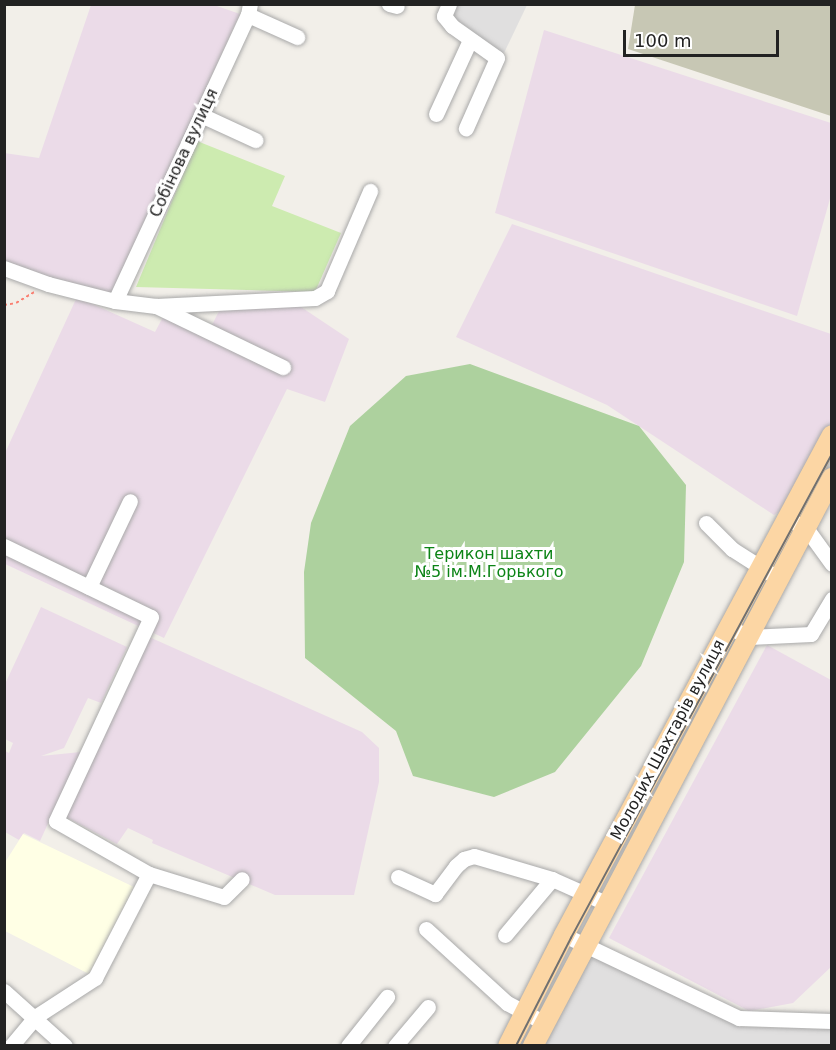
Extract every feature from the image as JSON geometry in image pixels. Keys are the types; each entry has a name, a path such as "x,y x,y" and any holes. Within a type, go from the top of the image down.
{"main road":[{"name":"Молодих Шахтарів вулиця","path":"510,1040 564,935 830,442"},
{"name":"Молодих Шахтарів вулиця","path":"532,1046 749,638 831,478"}],"street":[{"path":"449,4 444,16 470,40 497,58 465,128"},
{"path":"249,10 297,37"},
{"name":"Собінова вулиця","path":"115,301 249,10"},
{"path":"436,114 470,40"},
{"path":"201,115 255,140"},
{"path":"4,268 48,284 115,301 156,306 315,298 327,291 370,191"},
{"path":"156,306 283,367"},
{"path":"89,587 130,501"},
{"path":"787,519 806,528 831,564"},
{"path":"706,523 732,549 780,579"},
{"path":"4,546 151,617 56,821 149,874 224,897 242,879"},
{"path":"729,627 749,638 811,634 831,599"},
{"path":"398,877 435,894 464,859 474,856 552,879 608,904"},
{"path":"11,1046 35,1017 95,978 149,874"},
{"path":"505,935 552,879"},
{"path":"426,929 507,1003 545,1023"},
{"path":"564,935 739,1018 831,1021"},
{"path":"4,991 64,1046"},
{"path":"348,1046 387,997"},
{"path":"395,1046 428,1007"},
{"path":"510,1040 532,1046"}],"path":[{"path":"4,305 16,303 48,284"}],"shaded area":[{"path":"91,5 214,5 240,14 111,295 5,264 4,153 39,158"},
{"path":"444,5 527,5 504,53 439,16"},
{"path":"635,5 831,5 831,116 628,49"},
{"path":"544,30 831,123 831,195 797,316 495,213"},
{"path":"512,224 831,334 831,422 787,507 774,515 607,405 456,337"},
{"path":"77,297 155,332 163,317 208,333 221,307 298,305 349,339 325,402 287,389 164,638 5,564 5,453"},
{"path":"41,607 127,647 101,703 88,698 64,748 41,756 81,752 40,841 24,833 19,840 5,832 5,751 9,753 13,743 5,739 5,684"},
{"path":"147,636 362,732 379,748 379,782 354,895 275,895 152,843 153,840 128,828 117,844 64,816"},
{"path":"767,645 831,680 832,966 793,1003 749,1011 609,938"},
{"path":"23,834 134,887 89,974 5,931 4,864"},
{"path":"591,952 741,1027 831,1029 831,1045 544,1046"}],"green space":[{"path":"197,141 285,176 272,206 341,233 315,292 136,287"},
{"name":"Терикон шахти №5 ім.М.Горького","path":"470,364 639,426 686,485 684,562 641,666 555,772 494,797 413,776 396,731 305,658 304,572 311,523 350,426 406,376"}],"tram line":[{"path":"516,1046 571,938 832,454"}]}
